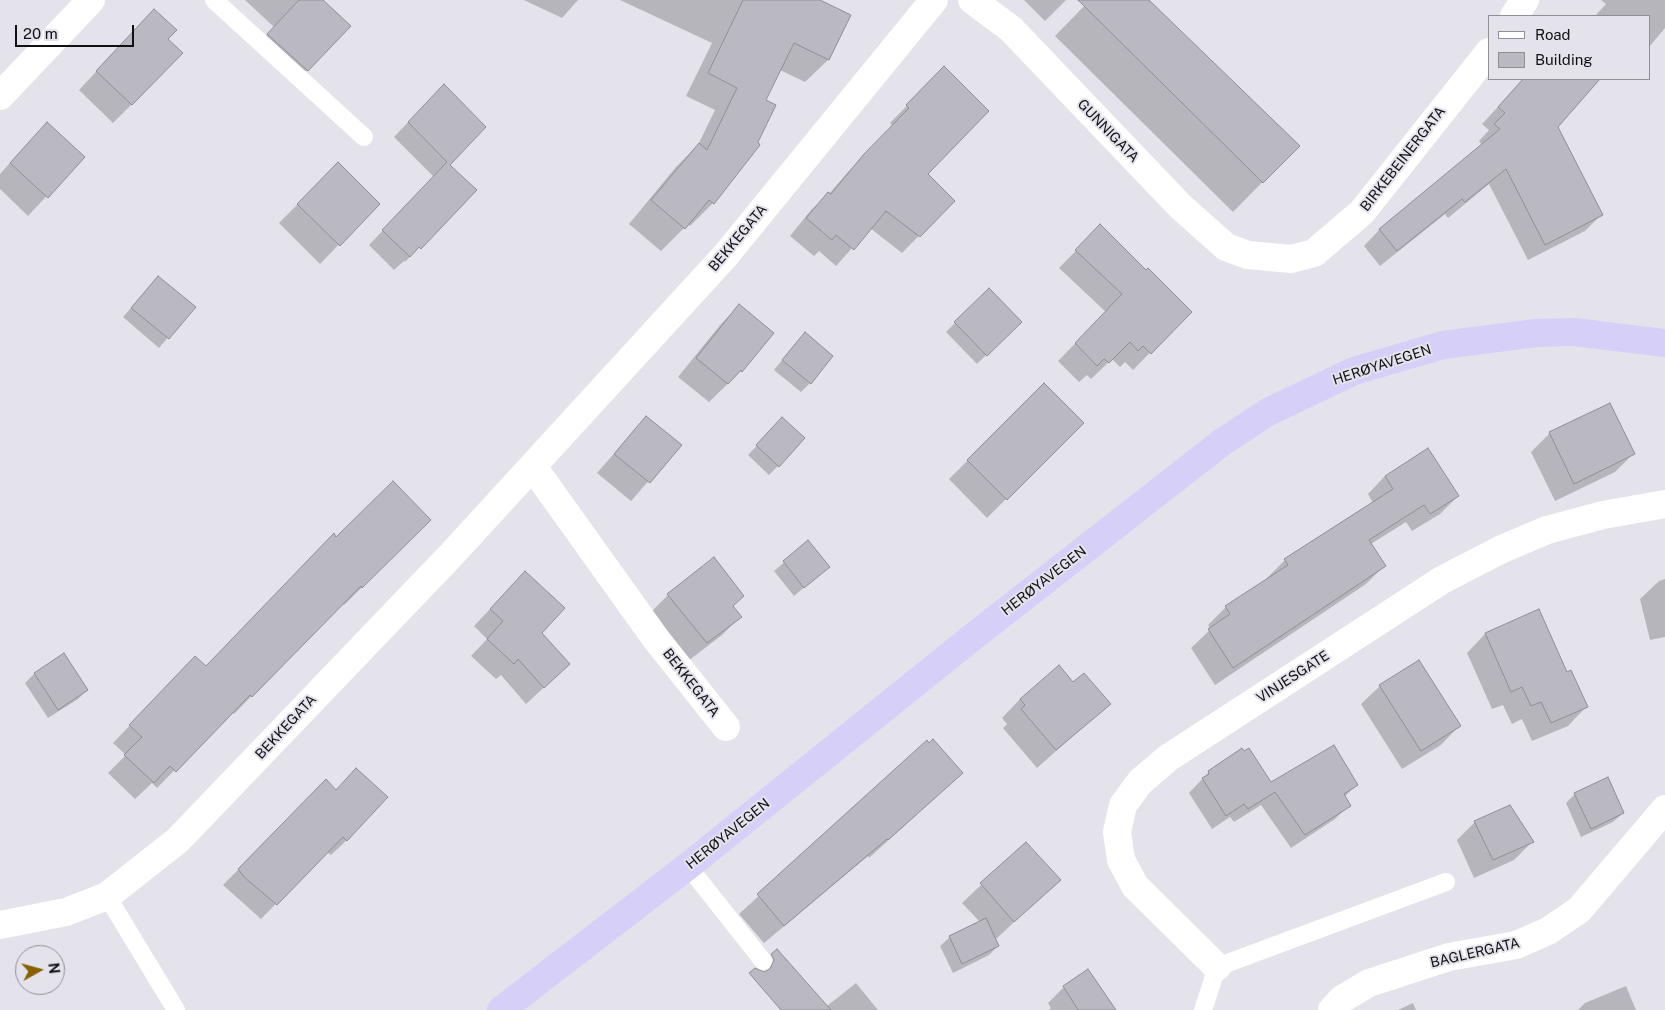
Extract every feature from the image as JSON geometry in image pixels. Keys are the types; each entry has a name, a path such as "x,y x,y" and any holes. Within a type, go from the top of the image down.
{"highway":[{"name":"HERØYAVEGEN","path":"501,1010 688,866 1205,455 1268,412 1354,371 1443,345 1484,338 1555,332 1622,336 1665,343"}],"street":[{"path":"0,96 91,0"},
{"name":"BEKKEGATA","path":"0,925 66,912 107,896 178,840 533,467 725,256 934,0"},
{"name":"GUNNIGATA","path":"972,0 1011,29 1180,206 1226,246 1248,256"},
{"path":"1515,15 1525,0"},
{"name":"BIRKEBEINERGATA","path":"1248,256 1292,259 1314,253 1362,212 1488,53"},
{"name":"BEKKEGATA","path":"533,467 656,639 726,727"},
{"name":"VINJESGATE","path":"1217,967 1135,886 1121,860 1116,832 1123,805 1140,782 1168,758 1442,580 1502,549 1547,530 1603,515 1665,504"},
{"name":"BAGLERGATA","path":"1332,1010 1342,999 1369,983 1449,957 1516,945 1548,931 1579,910 1665,809"}],"lane":[{"path":"214,0 364,137"},
{"path":"688,866 763,961"},
{"path":"1203,1010 1217,967 1446,882"},
{"path":"107,896 176,1010"}],"building":[{"path":"299,0 323,0 351,26 308,71 267,34"},
{"path":"743,0 820,0 851,15 829,60 794,43 766,100 776,105 758,142 760,145 714,204 709,200 685,229 651,200 699,143 707,150 737,88 708,73"},
{"path":"1078,0 1149,0 1300,146 1263,183"},
{"path":"154,9 177,30 168,39 183,53 132,105 96,71"},
{"path":"944,66 989,111 928,174 955,201 920,237 886,211 854,250 836,235 832,240 806,218 828,192 831,194 864,154 909,108 906,105"},
{"path":"1522,80 1599,80 1558,127 1603,215 1545,245 1506,169 1465,202 1462,199 1397,251 1379,229 1500,129 1494,124 1505,113 1498,107"},
{"path":"444,84 486,127 450,165 477,190 421,249 419,247 410,257 382,230 447,162 408,122"},
{"path":"47,122 85,157 48,198 10,163"},
{"path":"338,162 380,204 340,246 297,204"},
{"path":"1100,224 1192,312 1151,354 1143,346 1138,351 1130,342 1109,363 1104,359 1097,366 1075,343 1122,294 1075,250"},
{"path":"158,276 196,307 169,339 131,308"},
{"path":"989,288 1022,322 987,356 954,322"},
{"path":"739,304 774,333 742,372 741,370 728,384 696,358"},
{"path":"805,332 833,356 811,384 782,360"},
{"path":"1044,383 1084,423 1007,500 967,460"},
{"path":"1610,403 1635,454 1574,484 1549,432"},
{"path":"646,416 682,445 650,483 614,454"},
{"path":"782,417 805,438 779,467 756,445"},
{"path":"1428,448 1459,496 1430,514 1424,505 1369,540 1386,566 1233,668 1208,629 1230,614 1225,606 1288,565 1284,559 1393,489 1385,476"},
{"path":"393,481 431,520 362,588 361,586 252,697 250,695 176,772 170,766 154,783 124,755 142,737 129,725 195,656 206,666 334,533 336,537"},
{"path":"808,540 830,567 804,588 783,561"},
{"path":"714,557 744,596 733,606 742,617 707,643 667,594"},
{"path":"525,571 565,608 542,633 570,664 544,688 518,659 514,664 487,639 503,621 490,609"},
{"path":"1539,609 1567,672 1571,670 1588,707 1551,723 1541,702 1531,706 1522,687 1511,692 1485,633"},
{"path":"64,653 88,690 58,710 34,673"},
{"path":"1419,660 1461,726 1421,751 1379,685"},
{"path":"1059,665 1073,682 1084,673 1111,704 1056,750 1021,709 1025,705 1020,699"},
{"path":"933,739 963,773 888,840 784,926 757,894 927,740 929,743"},
{"path":"1334,745 1358,785 1344,794 1351,806 1305,835 1275,792 1248,809 1244,804 1226,816 1202,778 1209,774 1208,771 1242,748 1244,751 1249,748 1271,782"},
{"path":"356,768 388,797 347,841 343,837 277,905 244,877 238,869 326,779 336,790"},
{"path":"1608,777 1624,813 1591,829 1574,793"},
{"path":"1510,805 1534,842 1493,860 1474,821"},
{"path":"1026,842 1061,880 1014,922 980,883"},
{"path":"986,918 999,946 962,964 949,936"},
{"path":"777,949 831,1010 781,1010 749,973 755,968 764,972 770,969 774,960 771,954"},
{"path":"1088,969 1116,1010 1078,1010 1063,986"}]}
